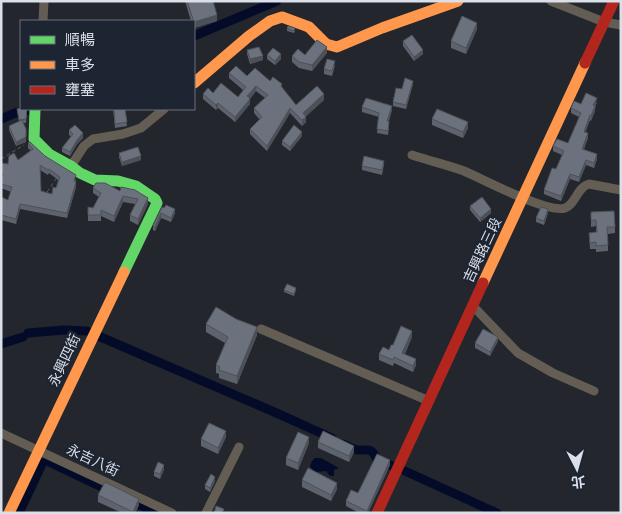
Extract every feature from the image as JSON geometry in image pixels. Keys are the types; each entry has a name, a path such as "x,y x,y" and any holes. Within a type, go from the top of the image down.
{"street":[{"path":"43,20 44,1"},
{"path":"195,82 249,36 270,21 282,18 309,27 326,44 337,47 382,28 458,1"},
{"path":"551,1 604,22 621,25"},
{"name":"吉興路三段","path":"377,513 614,1"},
{"path":"35,110 34,139 49,154 71,166 84,146 94,139 123,134 141,128 163,110"},
{"path":"412,155 463,171 522,198 556,208 564,208 570,205 584,185 589,184 621,190"},
{"name":"永興四街","path":"9,513 147,220 157,203 156,199 136,186 95,180 80,173 71,166"},
{"path":"473,306 518,353 554,373 594,391"},
{"path":"261,329 430,401"},
{"name":"永吉八街","path":"1,433 172,513"},
{"path":"206,513 239,447"}],"path":[{"path":"1,159 34,139"},
{"path":"47,192 58,175"}],"water":[{"path":"315,458 321,458 339,468 334,470 334,476 330,476 326,471 316,472 312,469 310,466"}],"building":[{"path":"187,1 213,1 217,15 195,22"},
{"path":"462,16 477,23 466,48 451,41"},
{"path":"288,26 295,28 294,31 287,28"},
{"path":"412,35 423,50 414,57 403,41"},
{"path":"317,40 327,47 312,65 299,62 292,56 298,49 305,55"},
{"path":"259,47 263,56 250,59 247,50"},
{"path":"273,48 281,54 275,61 267,55"},
{"path":"327,59 335,61 332,71 324,69"},
{"path":"236,66 247,76 255,68 270,81 273,77 282,84 281,86 296,105 317,86 324,94 303,113 306,117 302,120 290,108 267,146 250,129 262,117 254,108 268,95 256,86 247,96 250,99 235,117 203,94 208,88 213,93 221,83 238,97 246,87 229,73"},
{"path":"405,78 413,81 406,105 393,102 396,88 402,89"},
{"path":"586,93 597,98 584,132 588,133 582,149 597,154 594,163 586,160 579,177 570,174 561,196 544,190 552,168 556,169 564,151 553,146 557,139 568,143 581,113 571,108 574,101 581,104"},
{"path":"366,98 392,106 387,121 389,121 388,131 377,129 379,113 362,107"},
{"path":"17,109 27,110 26,119 19,120"},
{"path":"437,109 468,122 463,132 432,119"},
{"path":"114,110 125,110 127,122 115,124"},
{"path":"22,120 26,129 26,137 16,142 9,126"},
{"path":"75,125 83,133 70,152 62,148 73,134 69,130"},
{"path":"294,125 302,132 290,147 282,141"},
{"path":"30,142 45,156 76,175 74,181 76,182 67,213 20,204 16,219 1,215 1,197 8,200 12,187 1,184 3,174 1,174 1,163 8,164 9,156 14,153 18,160 33,149 28,143","holes":["40,165 60,177 56,188 53,187 52,194 41,191"]},
{"path":"138,147 141,156 122,162 119,153"},
{"path":"364,156 384,161 382,170 362,166"},
{"path":"96,183 105,183 120,191 121,187 135,190 148,198 138,219 130,215 138,199 123,196 114,216 101,210 101,215 88,215 88,207 93,208 101,193 93,188"},
{"path":"482,197 491,209 480,218 470,206"},
{"path":"166,205 175,209 171,218 161,213 155,227 153,226 162,207 164,208"},
{"path":"541,207 548,209 544,221 536,218"},
{"path":"614,211 615,227 607,227 608,245 596,246 596,242 590,243 589,233 597,232 596,220 591,220 591,212"},
{"path":"287,284 296,288 294,294 284,290"},
{"path":"216,307 236,319 257,327 237,376 219,370 220,367 216,365 228,337 206,324"},
{"path":"401,326 412,331 402,353 416,359 413,366 394,357 393,360 379,354 383,347 389,350 391,345 393,345"},
{"path":"483,329 498,337 490,352 475,343"},
{"path":"209,423 226,431 218,448 201,439"},
{"path":"323,431 354,446 349,456 318,442"},
{"path":"298,432 309,437 298,463 286,458"},
{"path":"377,454 390,460 367,511 346,501 351,490 358,493"},
{"path":"158,462 164,465 160,474 154,472"},
{"path":"308,468 337,483 331,495 302,480"},
{"path":"211,474 215,477 210,488 205,485"},
{"path":"105,482 139,499 133,512 98,495"},
{"path":"216,506 224,509 222,513 214,513"}],"waterway":[{"path":"195,36 277,1"},
{"path":"1,119 28,110"},
{"path":"28,333 64,330 87,331"},
{"path":"96,335 332,438"},
{"path":"1,344 23,337"},
{"path":"343,444 357,450 370,450 376,458 392,466"},
{"path":"19,513 43,462 47,461 112,492"},
{"path":"405,471 497,513"},
{"path":"129,500 157,513"}],"traffic: fast":[{"path":"35,110 34,139 49,154 95,180 118,181 136,186 155,199 157,203 124,272"}],"traffic: slow":[{"path":"195,82 249,36 270,21 282,17 309,27 326,44 337,47 382,28 458,1"},
{"path":"483,283 585,63"},
{"path":"9,513 124,272"}],"traffic: jam":[{"path":"585,63 614,1"},
{"path":"377,513 483,283"}]}
